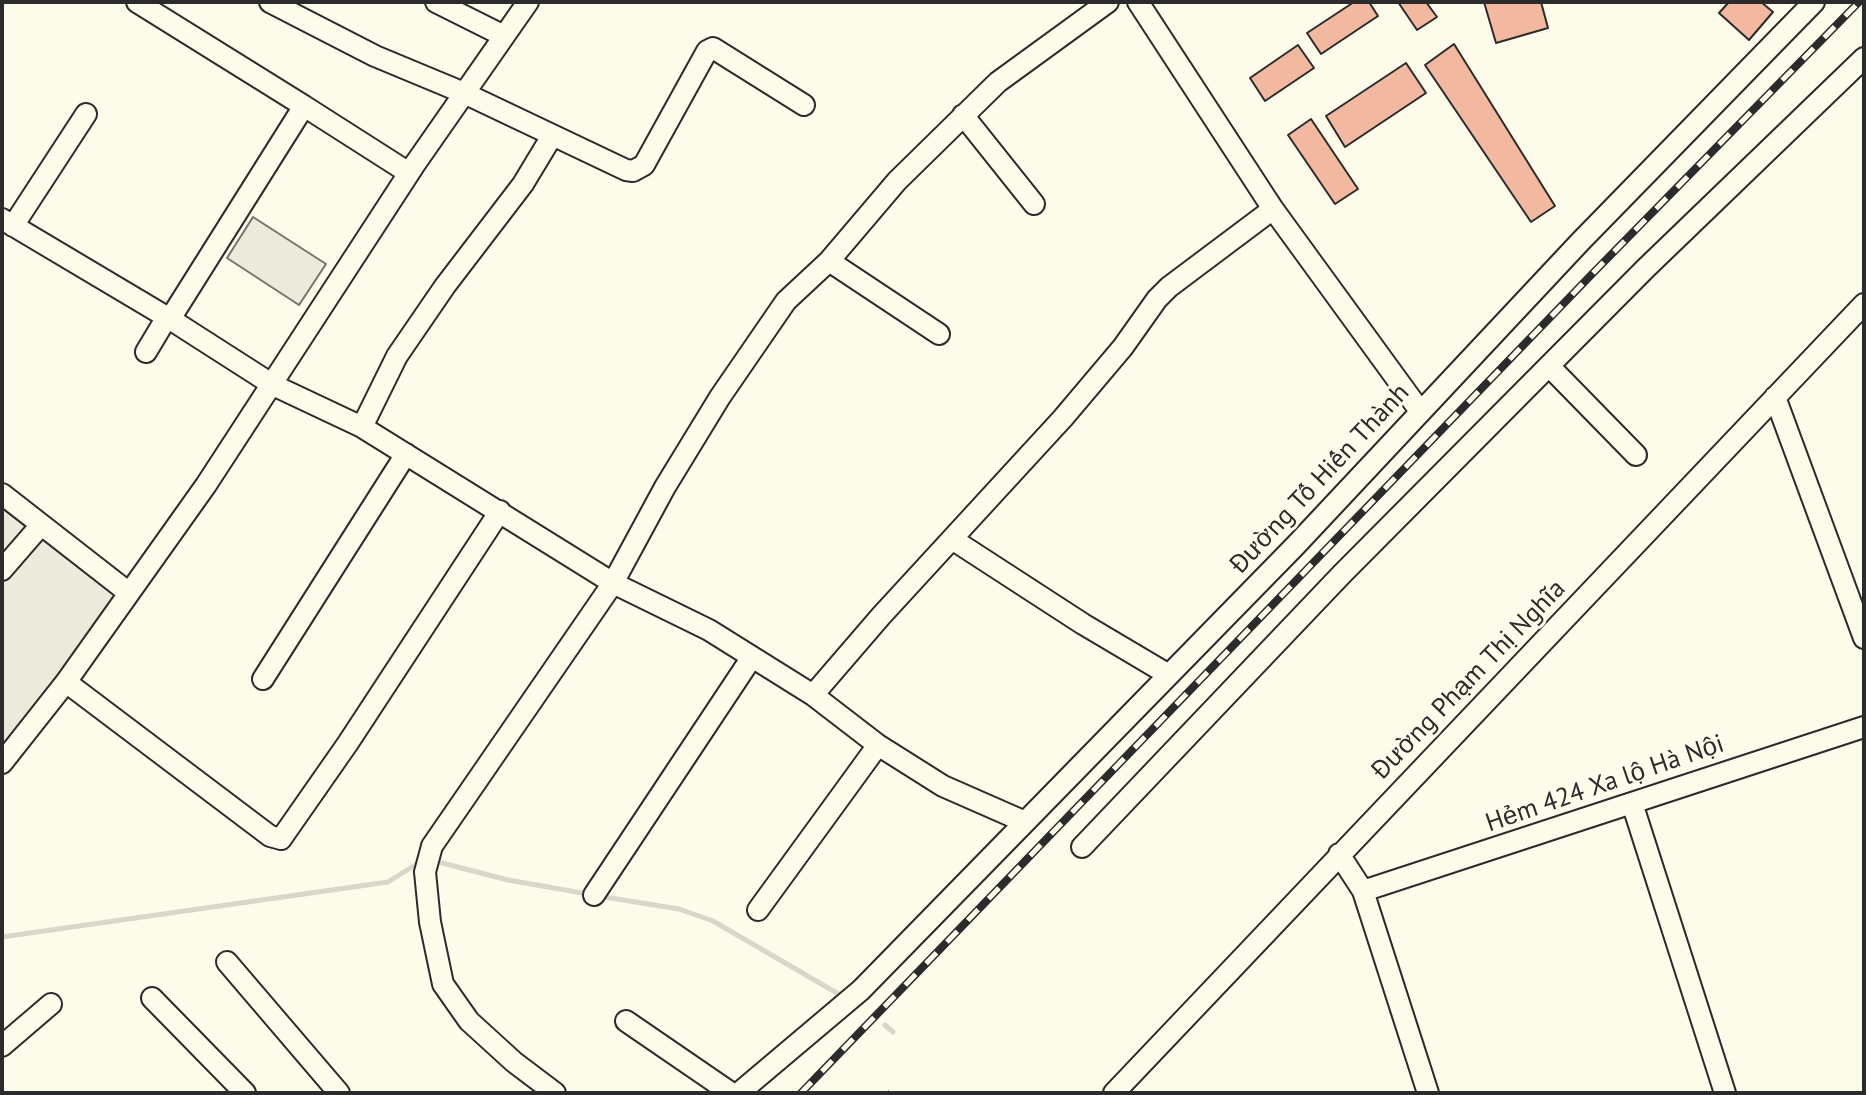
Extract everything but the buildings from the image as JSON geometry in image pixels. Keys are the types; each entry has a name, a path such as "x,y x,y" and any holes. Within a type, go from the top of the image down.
{"street":[{"path":"137,2 409,173"},
{"path":"270,2 375,56 464,93 602,160 633,171 644,165 707,51 713,48 804,105"},
{"path":"436,2 504,36"},
{"path":"2,763 66,682 273,385 409,173 528,2"},
{"path":"555,1093 514,1062 469,1021 443,984 430,922 425,872 432,846 613,583 665,487 757,341 786,301 829,261 897,181 998,82 1108,2"},
{"path":"1138,2 1273,209 1420,411"},
{"name":"Đường Tố Hiến Thành","path":"739,1093 861,990 1169,675 1580,242 1814,2"},
{"path":"1082,847 1300,616 1646,268 1864,58"},
{"path":"146,352 304,106"},
{"path":"86,114 7,222 169,318 273,385 362,427 613,583 709,630 813,695 878,745 943,786 1025,822"},
{"path":"963,115 1034,204"},
{"path":"362,427 397,356 445,286 523,184 552,136"},
{"path":"813,695 1073,406 1123,347 1157,299 1273,209"},
{"path":"829,261 939,334"},
{"name":"Đường Phạm Thị Nghĩa","path":"1114,1093 1864,304"},
{"path":"1549,366 1636,455"},
{"path":"1775,397 1864,638"},
{"path":"263,679 406,454"},
{"path":"2,494 129,593"},
{"path":"66,682 270,836 281,839 348,743 500,511"},
{"path":"2,570 41,525"},
{"path":"952,539 1083,624 1169,675"},
{"path":"594,895 752,657"},
{"name":"Hẻm 424 Xa lộ Hà Nội","path":"1363,891 1864,727"},
{"path":"758,910 878,745"},
{"path":"1632,803 1725,1093"},
{"path":"1339,854 1363,891 1428,1093"},
{"path":"227,962 339,1093"},
{"path":"152,998 245,1093"},
{"path":"2,1046 51,1004"},
{"path":"626,1021 731,1093"}],"shaded area":[{"path":"253,217 326,264 299,305 227,258"},
{"path":"2,502 121,595 2,754"}],"waterway":[{"path":"2,937 388,882 423,860"},
{"path":"442,863 508,880 588,894"},
{"path":"598,896 679,909 713,921 842,996"},
{"path":"885,1025 893,1032"}],"railway":[{"path":"801,1093 1859,2"}]}
